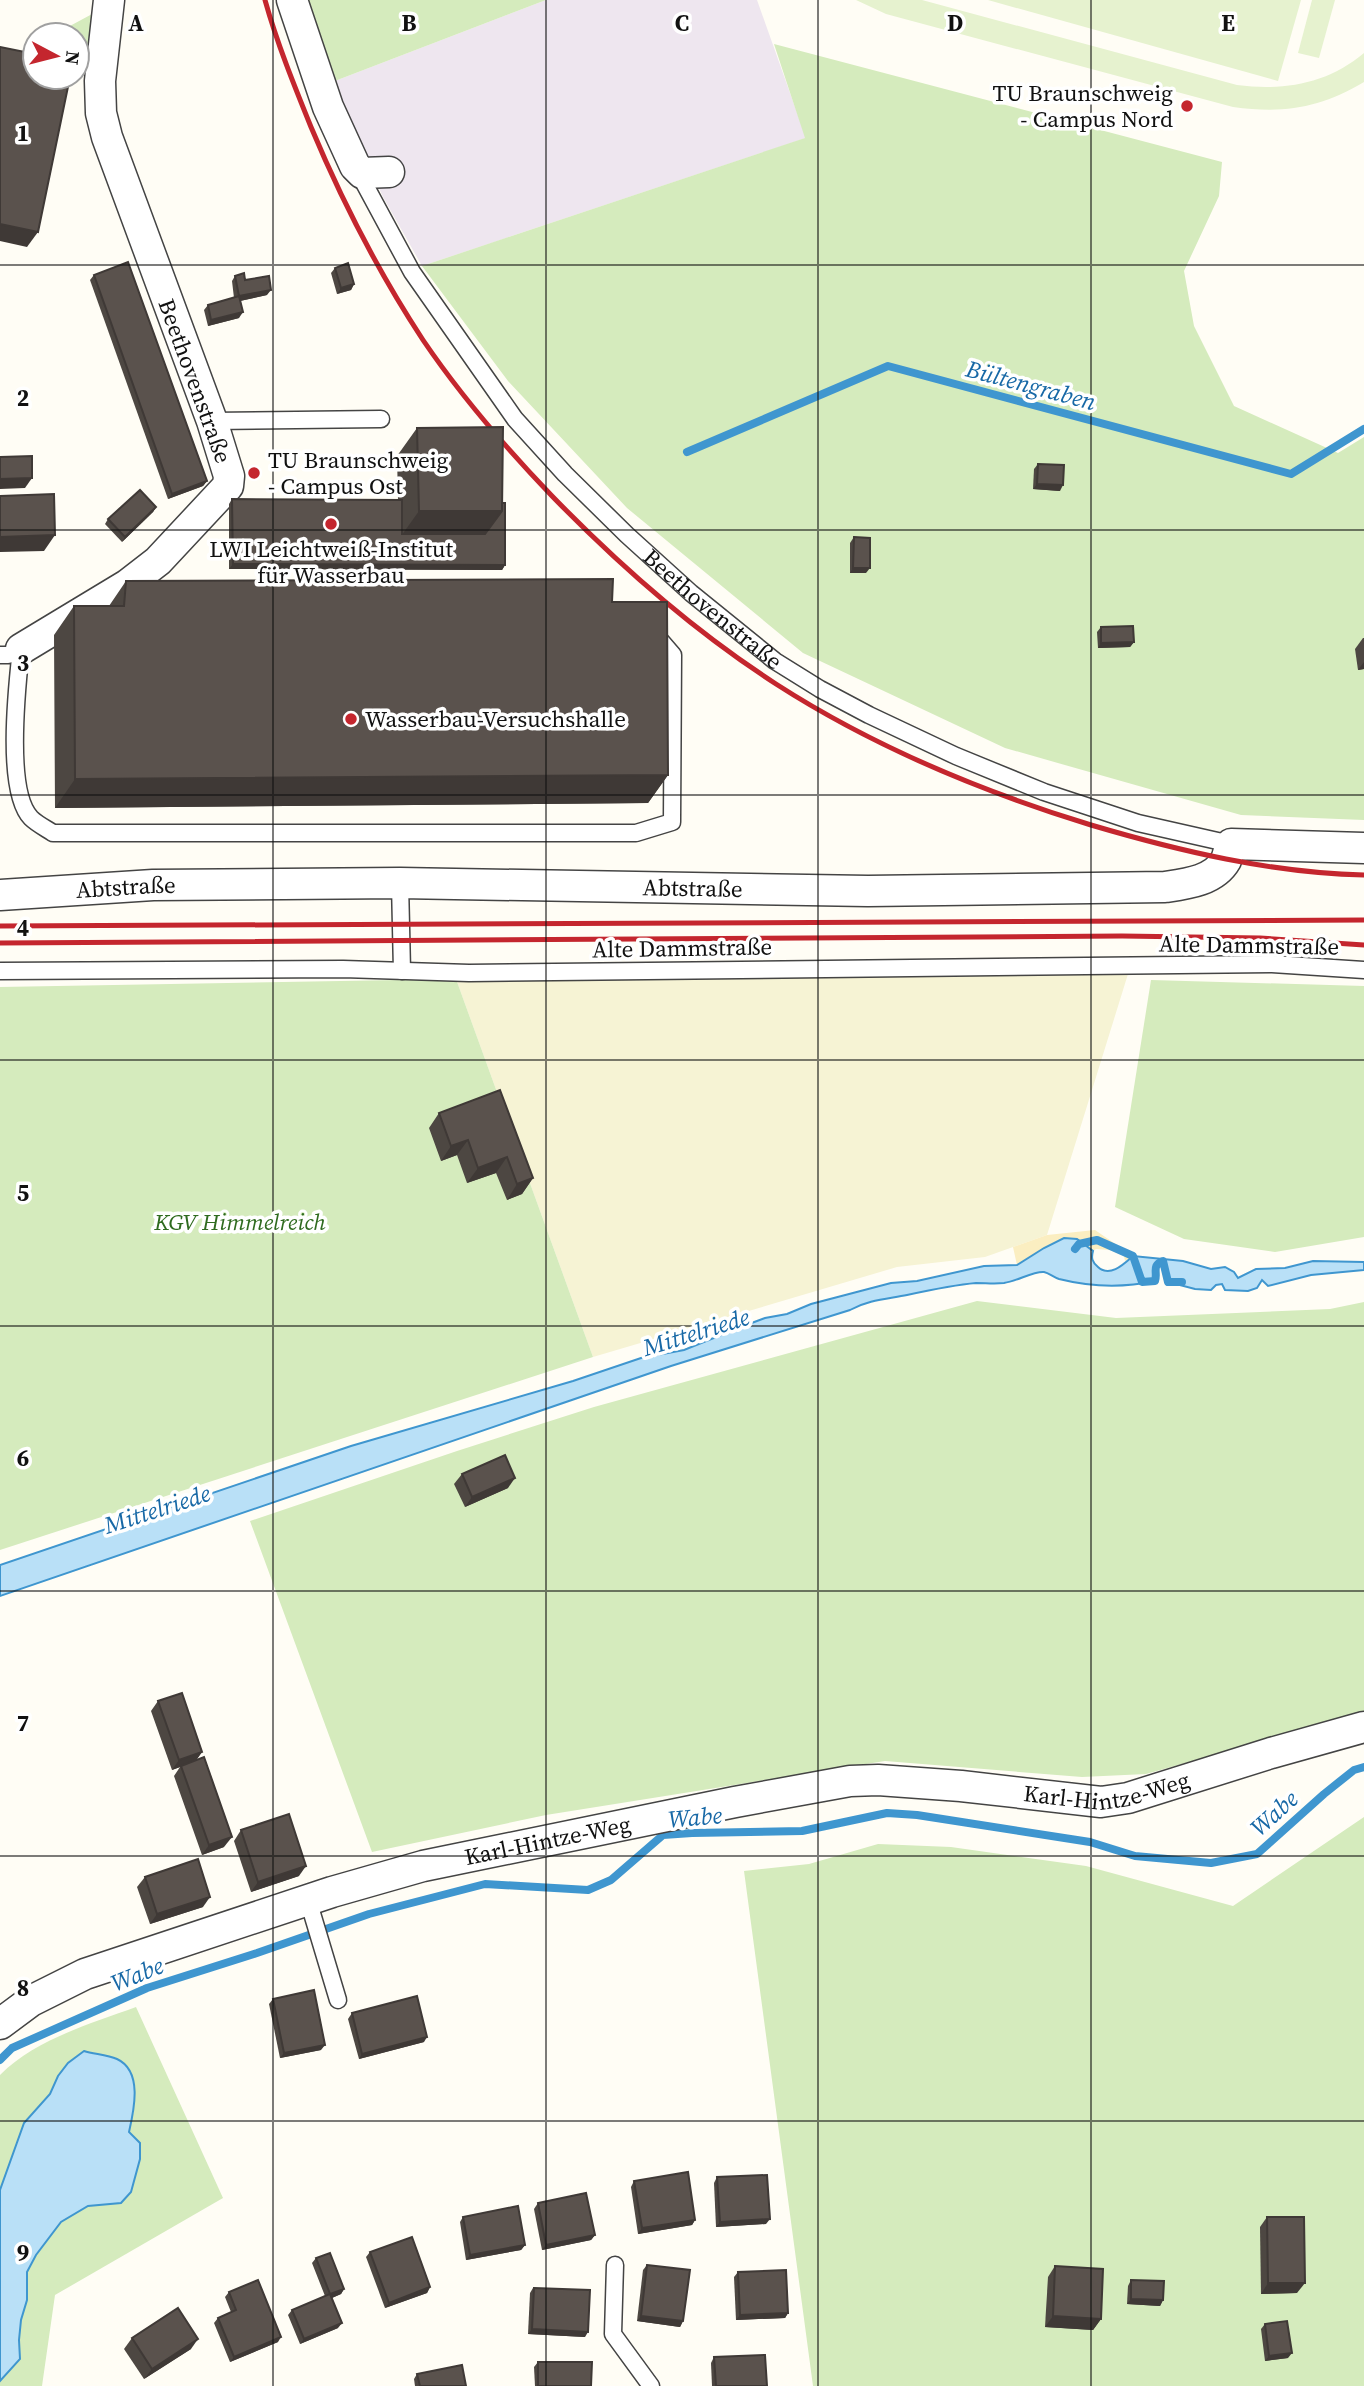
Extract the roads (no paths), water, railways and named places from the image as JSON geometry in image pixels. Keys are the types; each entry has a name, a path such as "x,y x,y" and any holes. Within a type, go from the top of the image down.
{"street":[{"name":"Beethovenstraße","path":"10,652 141,585 158,561 228,486 229,476 212,421 131,209 101,113 102,49 109,0"},
{"name":"Beethovenstraße","path":"292,0 328,107 355,166"},
{"path":"355,166 362,173 389,172"},
{"path":"1231,844 1364,848"},
{"name":"Abtstraße","path":"0,895 153,885 400,883 868,891 1165,887 1191,884 1205,877 1223,864 1231,844"},
{"name":"Karl-Hintze-Weg","path":"0,2024 32,2001 85,1974 312,1910 423,1866 735,1802 850,1782 878,1780 961,1786 1101,1802 1128,1798 1364,1727"}],"lane":[{"name":"Beethovenstraße","path":"355,166 412,272 515,419 565,474 627,535 691,593 775,661 869,715 956,756 1044,792 1138,823 1231,844"},
{"path":"212,421 382,419"},
{"path":"10,652 15,699 16,783 30,817 53,833 636,833 672,822 673,655 643,620"},
{"path":"400,883 402,971"},
{"name":"Alte Dammstraße","path":"0,971 343,969 469,973 1272,964 1364,970"},
{"path":"312,1910 338,2000"},
{"path":"615,2265 612,2334 650,2386"}],"water":[{"path":"1064,1238 1077,1239 1093,1251 1094,1263 1107,1271 1117,1269 1133,1256 1183,1261 1211,1269 1225,1267 1238,1278 1256,1269 1285,1268 1313,1261 1364,1262 1364,1270 1311,1275 1268,1286 1262,1280 1257,1288 1248,1291 1225,1290 1222,1284 1211,1290 1168,1282 1163,1261 1155,1268 1155,1281 1143,1283 1119,1286 1083,1284 1040,1272 1004,1283 959,1285 871,1302 671,1366 0,1596 0,1565 351,1446 573,1381 641,1358 684,1350 765,1318 787,1314 811,1304 891,1283 917,1281 984,1266 1017,1265"},
{"path":"84,2051 117,2059 131,2072 135,2092 129,2132 140,2143 140,2159 131,2192 121,2203 88,2206 61,2222 36,2255 27,2272 27,2300 19,2340 20,2359 0,2381 0,2190 24,2123 50,2094 58,2076 68,2063"}],"waterway":[{"name":"Bültengraben","path":"687,452 888,366 1291,474 1364,429"},
{"name":"Mittelriede","path":"1075,1249 1079,1244 1097,1240 1133,1256 1142,1282 1155,1281 1156,1267 1163,1261 1168,1282 1182,1282"},
{"name":"Wabe","path":"0,2060 12,2048 147,1988 369,1914 485,1884 588,1890 611,1880 663,1835 802,1831 887,1813 917,1815 1090,1842 1135,1856 1211,1863 1257,1854 1324,1794 1354,1770 1364,1767"}],"railway":[{"path":"265,0 292,80 335,182 376,263 423,340 468,401 535,478 604,547 687,620 746,664 813,707 889,747 968,782 1091,825 1192,852 1295,870 1364,875"},
{"path":"0,926 1364,920"},
{"path":"0,943 1122,936 1260,938 1364,945"}],"place":[{"name":"TU Braunschweig - Campus Nord","path":"1187,106"},
{"name":"TU Braunschweig - Campus Ost","path":"254,473"},
{"name":"LWI Leichtweiß-Institut für Wasserbau","path":"331,524"},
{"name":"Wasserbau-Versuchshalle","path":"351,719"}],"park label":[{"name":"KGV Himmelreich","path":"240,1222"}]}
